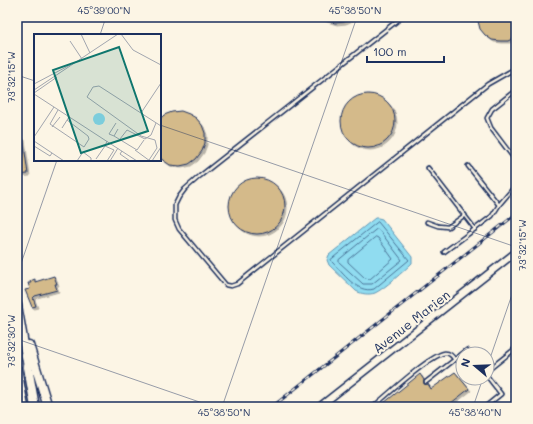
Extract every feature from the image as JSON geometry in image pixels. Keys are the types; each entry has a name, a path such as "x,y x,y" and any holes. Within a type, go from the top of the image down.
{"main road":[{"path":"18,308 35,407"},
{"path":"18,308 48,407"},
{"path":"17,369 24,407"}],"street":[{"name":"Avenue Marien","path":"319,407 516,252"}],"lane":[{"path":"402,17 200,176 185,189 179,197 174,209 176,224 226,285 231,286 237,284 488,84 516,68"},
{"path":"516,90 492,109 487,118 491,128 516,161"},
{"path":"468,166 499,205"},
{"path":"428,168 475,229"},
{"path":"444,252 492,216 499,205 516,186"},
{"path":"427,222 438,226 448,227 465,215"},
{"path":"495,365 516,348"},
{"path":"373,407 433,359 446,353 450,354 455,360 426,382"},
{"path":"485,407 501,394 495,386"}],"water":[{"path":"375,218 382,219 412,257 412,263 379,291 373,294 365,294 356,291 329,265 327,260 329,255"}],"building":[{"path":"319,17 356,17 344,22 335,23"},
{"path":"477,17 516,17 516,37 508,41 492,40 480,29"},
{"path":"363,94 373,94 383,98 391,106 395,116 395,126 391,136 383,144 373,148 363,148 353,144 345,136 341,126 341,116 345,106 353,98"},
{"path":"181,111 196,118 202,125 205,133 205,143 202,151 196,159 189,164 180,166 170,165 161,159 161,118 172,112"},
{"path":"23,138 28,174 17,175 17,139"},
{"path":"257,178 268,180 277,186 283,195 285,206 283,217 277,226 268,232 257,234 246,232 237,226 231,217 229,206 231,195 237,186 246,180"},
{"path":"54,276 57,284 55,284 57,290 35,296 33,298 36,306 32,307 25,290 30,289 28,283 31,283 30,281 35,279 35,282"},
{"path":"455,372 455,386 467,386 469,389 446,407 379,407 420,374 424,380 424,384 428,384 431,389"}],"railway":[{"path":"272,407 516,214"}]}
